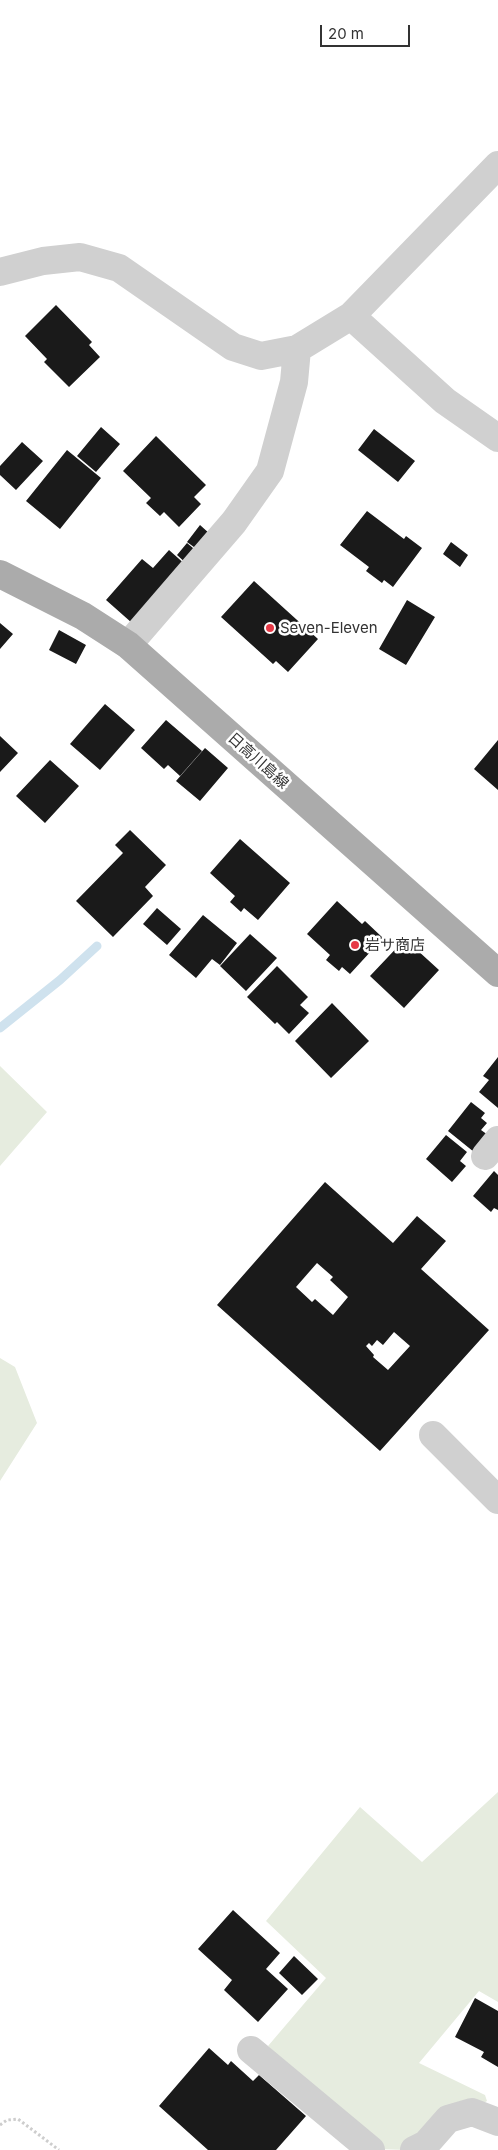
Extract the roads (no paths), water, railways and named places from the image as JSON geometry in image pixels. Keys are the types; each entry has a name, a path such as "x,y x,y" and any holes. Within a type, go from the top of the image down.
{"main road":[{"name":"日高川島線","path":"0,574 83,616 128,645 498,973"}],"street":[{"path":"0,272 43,261 80,257 119,268 233,347 261,356 297,349 351,316 498,165"},
{"path":"351,316 444,400 498,438"},
{"path":"128,645 234,522 270,471 294,382 297,349"},
{"path":"433,1435 498,1500"},
{"path":"251,2050 370,2150"},
{"path":"414,2150 426,2144 448,2119 472,2112 498,2122"}],"waterway":[{"path":"0,1028 60,980 97,946"}],"place":[{"name":"Seven-Eleven","path":"270,628"},
{"name":"岩サ商店","path":"355,945"}]}
